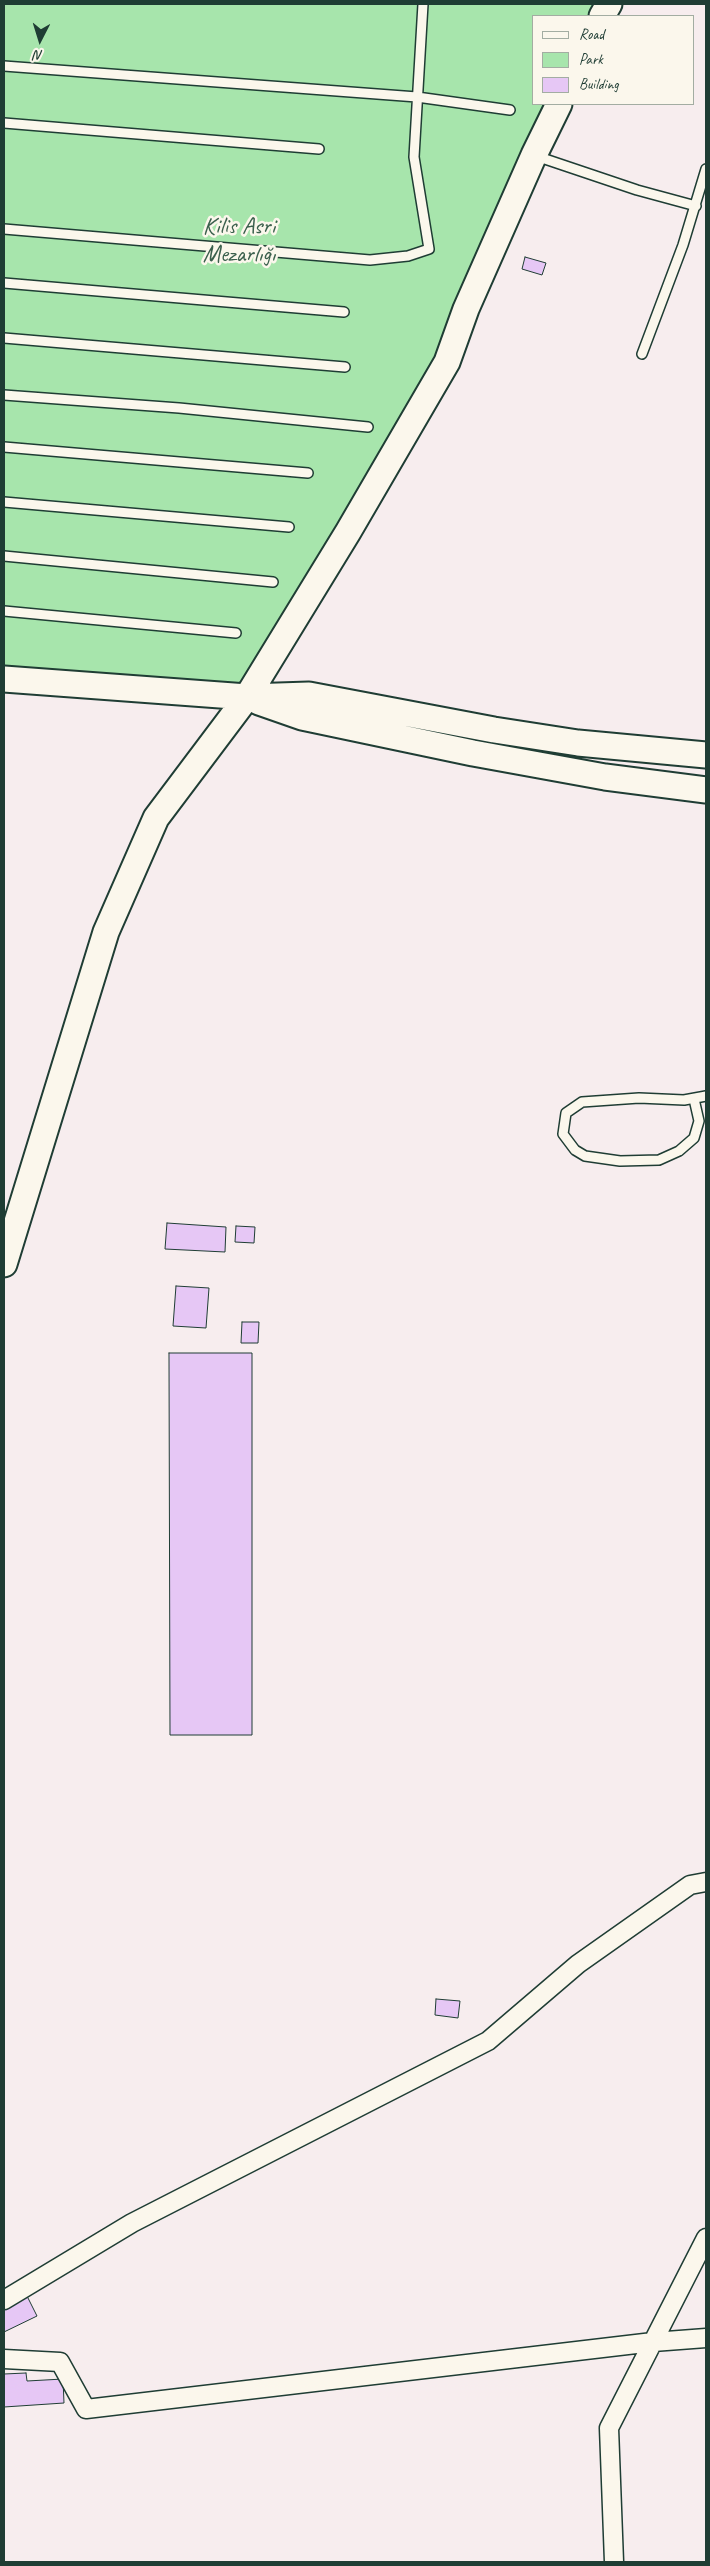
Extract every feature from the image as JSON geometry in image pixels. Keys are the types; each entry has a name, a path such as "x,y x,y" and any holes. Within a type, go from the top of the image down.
{"street":[{"path":"4,1264 106,932 156,818 247,697 348,532 447,362 466,309 534,155 559,105"},
{"path":"4,679 247,697 309,695 578,744 706,756"},
{"path":"247,697 302,718 473,753 605,777 706,790"},
{"path":"4,2300 132,2223 488,2042 578,1964 690,1885 706,1882"},
{"path":"614,2562 609,2428 706,2238"},
{"path":"4,2359 60,2362 86,2409 653,2342 706,2338"}],"lane":[{"path":"4,229 370,260 408,256 429,249 414,157 423,4"},
{"path":"4,66 417,97 510,110"},
{"path":"4,123 319,148"},
{"path":"534,155 637,190 696,206"},
{"path":"642,354 664,300 696,206 706,168"},
{"path":"4,283 344,312"},
{"path":"4,338 345,367"},
{"path":"4,396 179,408 368,427"},
{"path":"4,447 308,473"},
{"path":"4,502 289,527"},
{"path":"4,556 273,582"},
{"path":"4,611 236,633"},
{"path":"694,1099 699,1120 694,1138 679,1152 659,1160 620,1161 584,1156 575,1150 563,1134 566,1113 582,1102 639,1098 674,1100 706,1096"}],"green space":[{"name":"Kilis Asri Mezarlığı","path":"4,4 597,4 592,15 532,15 532,105 555,105 436,368 228,704 4,685"}],"building":[{"path":"525,257 546,263 542,275 522,269"},
{"path":"167,1223 226,1227 225,1252 165,1249"},
{"path":"236,1226 255,1227 254,1243 235,1242"},
{"path":"176,1286 209,1288 206,1328 173,1326"},
{"path":"242,1322 259,1322 258,1343 241,1343"},
{"path":"169,1353 252,1353 252,1735 170,1735"},
{"path":"436,1999 460,2001 458,2018 435,2015"},
{"path":"27,2296 37,2316 4,2332 4,2307"},
{"path":"26,2373 27,2381 63,2379 64,2403 4,2407 4,2374"}]}
